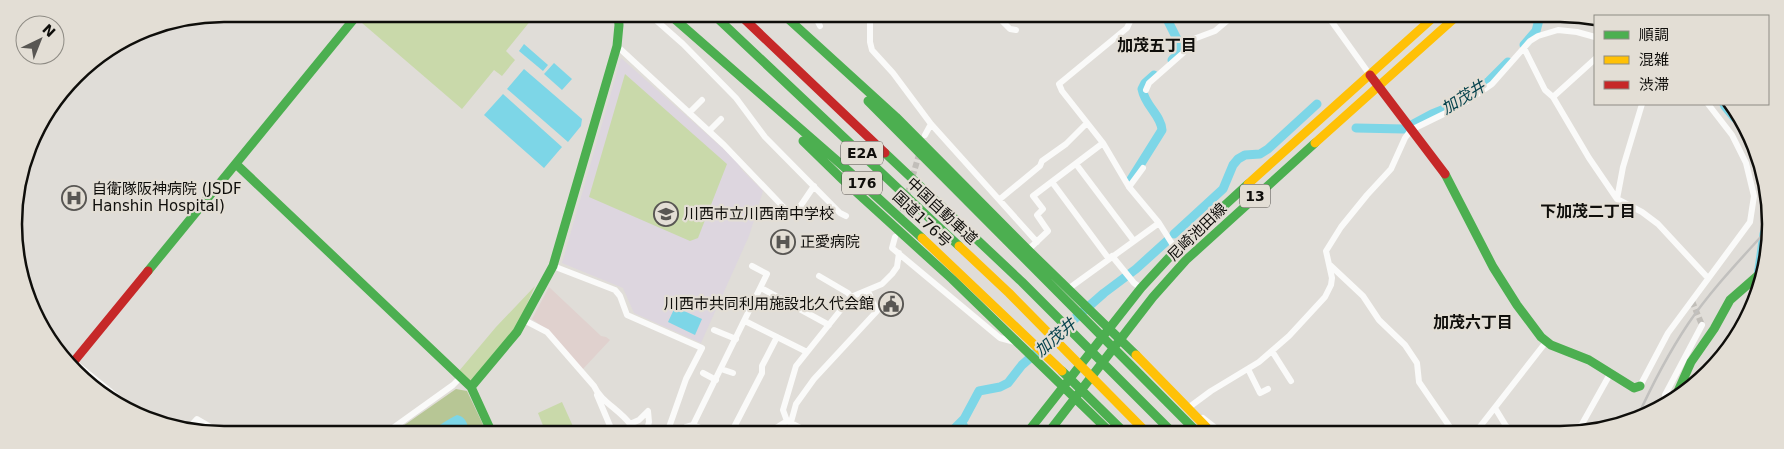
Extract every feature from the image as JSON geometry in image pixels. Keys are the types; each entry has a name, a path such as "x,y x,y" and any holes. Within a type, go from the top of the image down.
{"main road":[{"path":"75,360 351,22"},
{"path":"471,387 517,332 553,266 616,46 619,22"},
{"name":"国道176号","path":"678,22 842,165 996,307 1117,426"},
{"name":"中国自動車道","path":"722,22 1010,293 1139,426"},
{"name":"中国自動車道","path":"748,22 1022,282 1166,426"},
{"path":"791,22 1190,426"},
{"path":"792,22 896,117 1028,250 1121,340 1205,426"},
{"name":"尼崎池田線","path":"1033,426 1141,288 1176,250 1428,22"},
{"name":"尼崎池田線","path":"1054,426 1153,297 1186,260 1450,22"},
{"path":"725,64 843,180 939,266 1102,426"},
{"path":"1370,75 1437,162 1493,267 1517,305 1546,342 1589,360 1634,388 1640,386"},
{"path":"236,164 471,387 489,426"},
{"path":"1681,386 1692,362 1714,329 1730,300 1754,279"}],"street":[{"path":"658,22 683,44 736,98 765,137 840,213 846,216"},
{"path":"818,22 820,26"},
{"path":"870,22 872,50 913,97 931,124 1037,242"},
{"path":"1003,22 1010,29 1016,30"},
{"path":"1130,22 1127,28 1059,84 1062,91 1103,144 1129,187 1159,223 1176,250"},
{"path":"1146,90 1149,83 1183,53 1186,45 1191,40 1215,31 1226,22"},
{"path":"1332,22 1370,75"},
{"path":"1215,426 1188,408 1272,351 1329,292 1332,278 1326,251 1341,227 1391,169 1405,138 1411,130 1460,106 1492,84 1530,41 1538,36 1558,30 1577,32 1594,37"},
{"path":"616,46 709,131 791,215 795,214 814,186"},
{"path":"1524,48 1546,90 1553,97 1589,158 1617,199 1642,212 1658,224 1708,278"},
{"path":"867,53 879,56"},
{"path":"1553,97 1594,60"},
{"path":"689,113 702,100"},
{"path":"1617,199 1623,167 1642,105"},
{"path":"1640,386 1668,333 1750,222 1754,196 1746,163 1732,135 1709,105"},
{"path":"709,131 721,119"},
{"path":"1000,199 1040,166 1042,161 1066,144 1087,123"},
{"path":"925,135 931,124"},
{"path":"1028,250 1048,231 1037,215 1043,209 1033,196 1103,144"},
{"path":"1076,164 1134,241"},
{"path":"1129,187 1142,168"},
{"path":"1052,182 1110,258 1141,288"},
{"path":"1068,289 1159,223"},
{"path":"895,237 892,248 1000,338 1018,343"},
{"path":"796,426 789,422 783,410 796,366 851,298 882,284 892,274 897,267 899,253"},
{"path":"1330,265 1363,296 1379,320 1405,345 1417,364 1419,382 1449,426"},
{"path":"553,266 615,290 620,296 627,315 702,348 686,379 669,426"},
{"path":"690,426 694,425 768,271 752,266"},
{"path":"819,276 848,293 851,298"},
{"path":"760,288 805,314 829,324"},
{"path":"781,426 789,422 796,404 814,379 876,311 868,291"},
{"path":"727,298 750,309"},
{"path":"524,320 547,332 594,386 610,426"},
{"path":"745,321 807,352"},
{"path":"1665,396 1702,325"},
{"path":"714,330 736,339"},
{"path":"735,426 762,373 762,366 777,336"},
{"path":"1481,426 1546,342"},
{"path":"1272,351 1291,381"},
{"path":"721,368 732,373"},
{"path":"1248,369 1260,393 1268,389"},
{"path":"703,373 716,380"},
{"path":"1582,425 1610,374"},
{"path":"396,426 461,378"},
{"path":"598,396 625,416 630,424 639,420 648,411 648,426"},
{"path":"1495,408 1506,426"},
{"path":"192,424 197,419 209,426"}],"shaded area":[{"name":"川西市立川西南中学校","path":"621,58 736,160 742,170 763,191 749,236 701,343 634,313 623,288 562,263"},
{"path":"549,287 601,336 610,340 582,370 549,331 532,319"}],"green space":[{"path":"530,22 506,51 515,60 502,76 494,70 462,109 362,23"},
{"path":"625,74 727,164 698,238 690,241 589,197"},
{"path":"535,286 515,331 471,382 459,371 496,327"},
{"path":"456,389 467,391 484,426 403,426"},
{"path":"562,402 573,426 543,426 538,413"}],"water":[{"path":"524,44 548,65 543,71 519,51"},
{"path":"554,63 572,79 562,90 544,74"},
{"path":"524,69 582,119 581,126 568,142 507,89"},
{"path":"503,94 562,147 544,168 484,115"},
{"path":"675,307 702,319 695,335 668,322"},
{"path":"457,415 460,416 465,419 468,426 438,426"}],"waterway":[{"name":"加茂井","path":"1168,22 1181,47 1172,60"},
{"name":"加茂井","path":"1524,45 1536,31 1538,22"},
{"name":"加茂井","path":"1356,128 1404,129 1432,114 1462,102 1489,81 1508,62"},
{"name":"加茂井","path":"1130,181 1162,130 1159,120 1146,100 1142,89 1145,83 1154,75"},
{"name":"加茂井","path":"1174,234 1223,189 1233,165 1238,159 1245,155 1260,154 1268,149 1317,104"},
{"name":"加茂井","path":"957,426 964,419 979,391 1000,387 1008,383 1022,365 1168,240"},
{"path":"964,419 967,426"}],"tunnel":[{"path":"900,220 920,151"},
{"path":"1692,301 1702,325"}],"railway":[{"path":"1641,409 1674,347 1697,311 1761,236"}],"traffic: fast":[{"path":"148,271 351,22"},
{"path":"471,387 517,332 553,266 617,46 619,22"},
{"path":"678,22 843,166 922,238"},
{"path":"721,22 959,246"},
{"path":"792,22 896,117 1136,355"},
{"path":"868,101 1191,426"},
{"path":"803,141 952,279 1104,426"},
{"path":"1053,426 1153,297 1186,260 1315,143"},
{"path":"885,153 1022,282 1166,426"},
{"path":"236,164 471,387 489,426"},
{"path":"1445,174 1493,267 1517,305 1541,337 1551,345 1589,360 1634,388 1640,386"},
{"path":"1033,426 1141,288 1176,250 1248,184"},
{"path":"1680,386 1691,362 1714,329 1730,300 1754,279"},
{"path":"1062,371 1118,426"}],"traffic: slow":[{"path":"1248,184 1428,22"},
{"path":"1315,143 1450,22"},
{"path":"922,238 1062,371"},
{"path":"959,246 1009,293 1140,426"},
{"path":"1136,355 1205,426"}],"traffic: jam":[{"path":"747,22 885,153"},
{"path":"1370,75 1445,174"},
{"path":"75,360 148,271"}],"place":[{"name":"自衛隊阪神病院 (JSDF Hanshin Hospital)","path":"74,198"},
{"name":"川西市立川西南中学校","path":"666,214"},
{"name":"正愛病院","path":"783,242"},
{"name":"川西市共同利用施設北久代会館","path":"891,304"}],"district":[{"name":"加茂五丁目","path":"1157,45"},
{"name":"下加茂二丁目","path":"1588,211"},
{"name":"加茂六丁目","path":"1473,322"}]}
